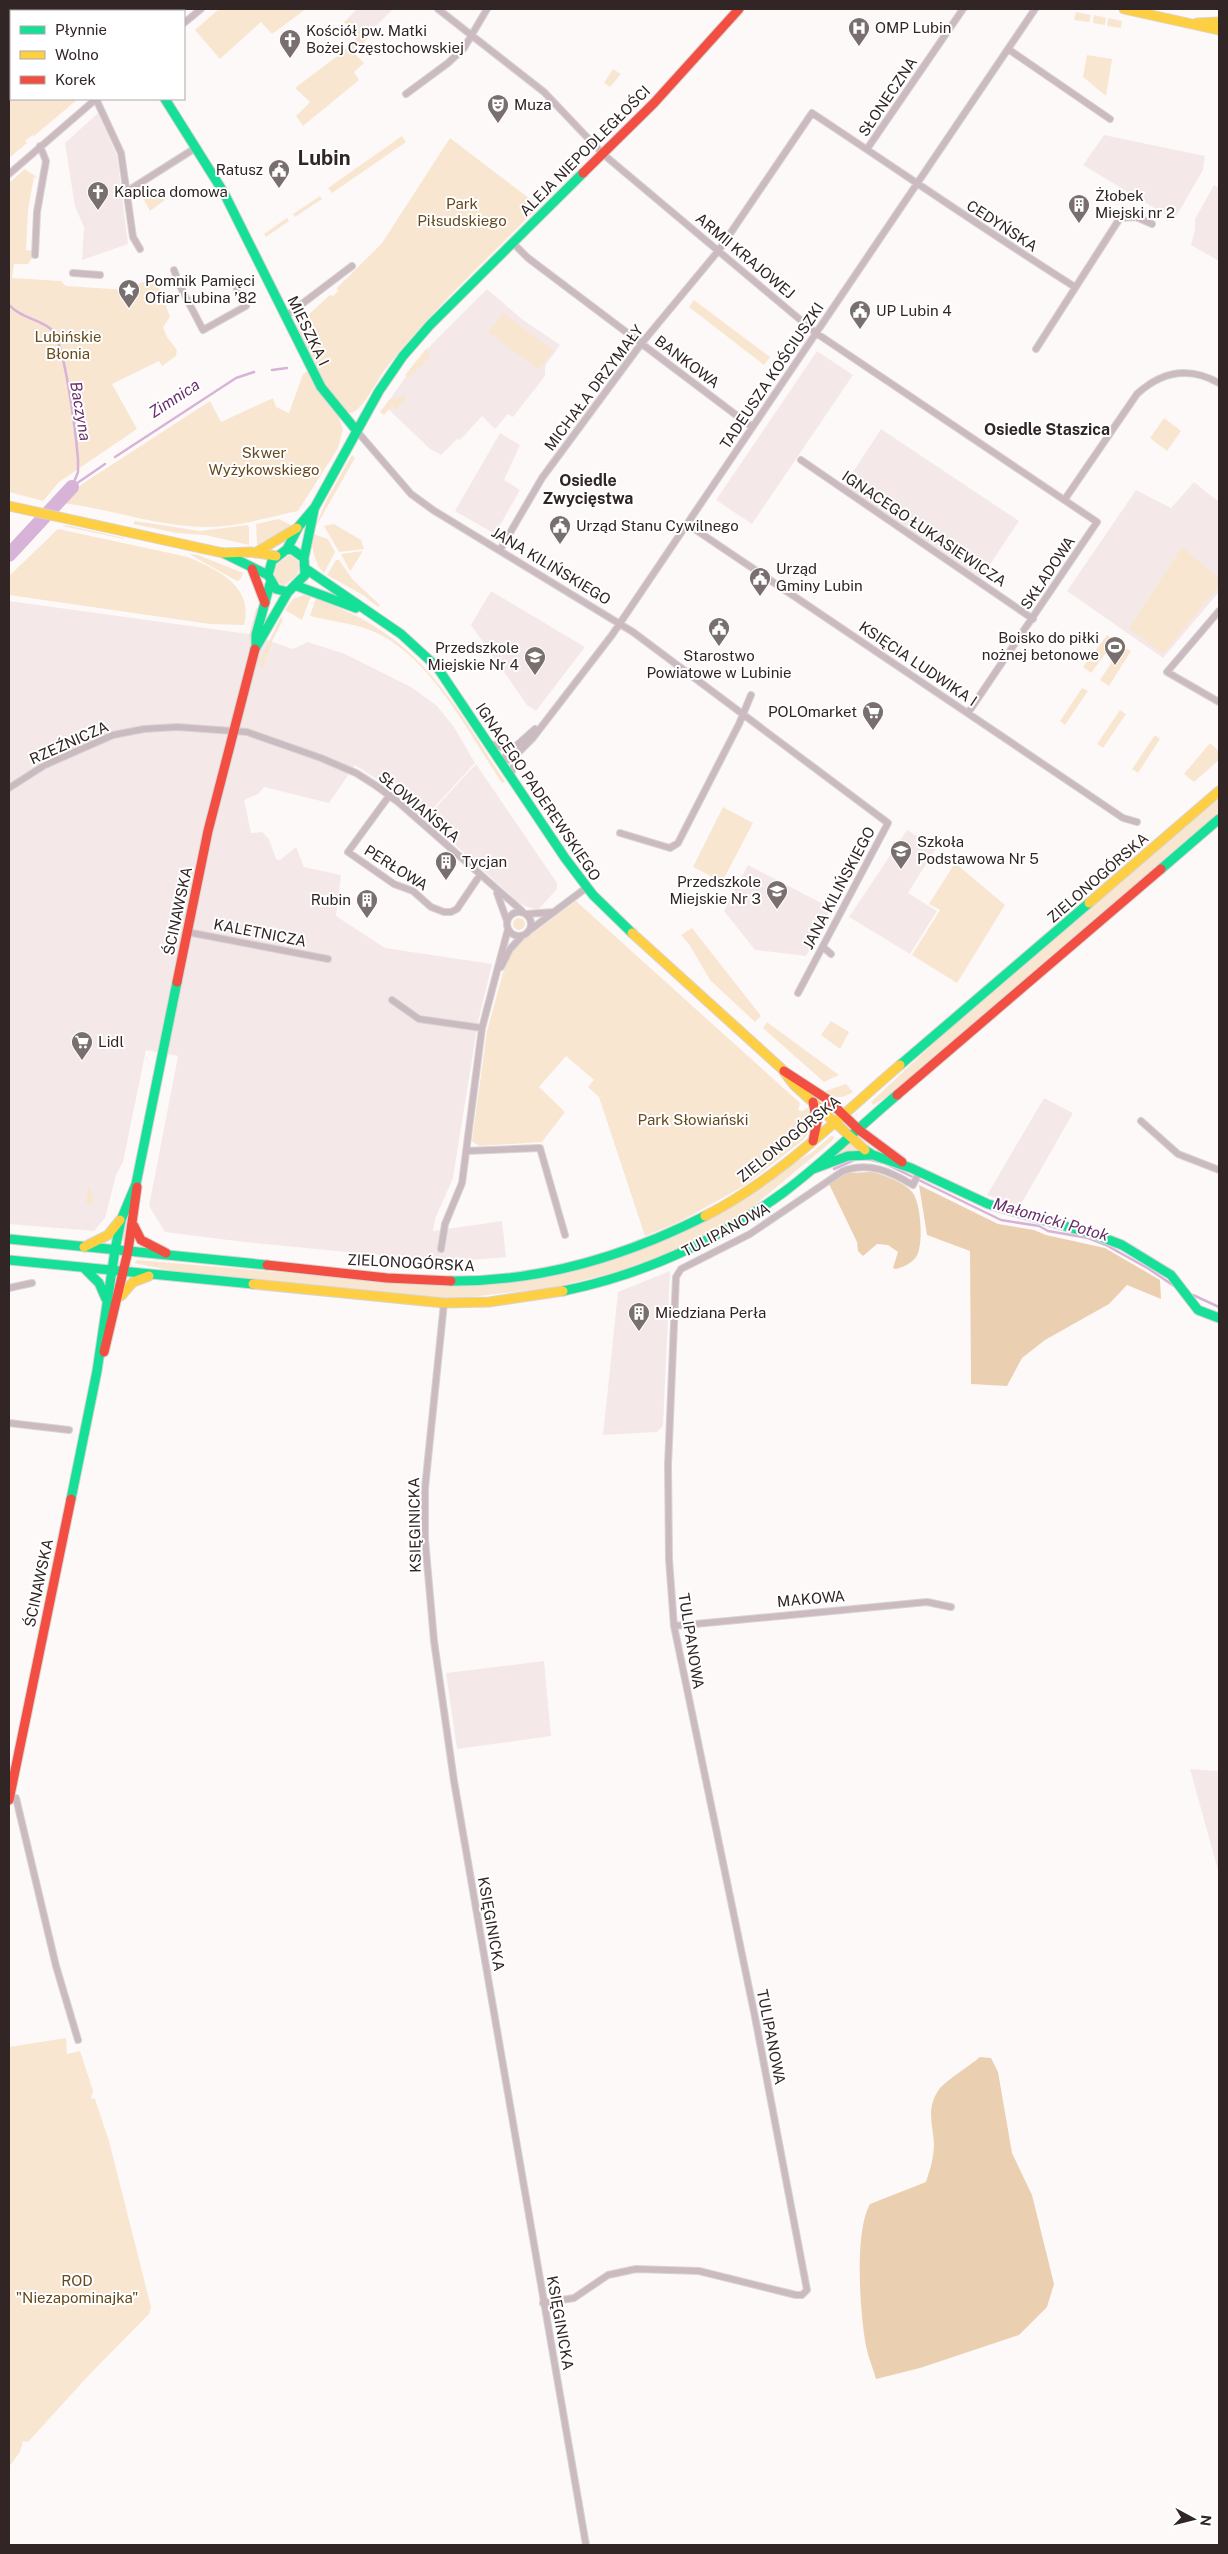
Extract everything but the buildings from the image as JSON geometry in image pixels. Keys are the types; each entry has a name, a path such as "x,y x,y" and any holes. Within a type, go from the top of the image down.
{"main road":[{"name":"ALEJA NIEPODLEGŁOŚCI","path":"287,549 299,526 315,507 379,390 403,356 430,325 603,154 705,48 738,9"},
{"path":"1124,9 1197,23 1219,22"},
{"path":"1197,23 1207,28 1219,30"},
{"name":"MIESZKA I","path":"166,100 197,147 224,193 321,387 356,430"},
{"path":"9,506 223,552 276,556"},
{"name":"ALEJA NIEPODLEGŁOŚCI","path":"304,558 315,507"},
{"path":"255,553 299,526"},
{"path":"223,552 269,579 276,589 288,592 297,586 305,575 304,558 293,550 287,549 276,556 269,568 269,579"},
{"path":"252,569 265,603"},
{"name":"IGNACEGO PADEREWSKIEGO","path":"306,569 401,634 432,663 502,762 538,822 586,888 615,918 782,1069"},
{"name":"ŚCINAWSKA","path":"13,1799 97,1372 106,1302 121,1220 136,1184 208,831 256,645 256,635 265,603 269,579"},
{"name":"IGNACEGO PADEREWSKIEGO","path":"297,586 364,610"},
{"name":"ŚCINAWSKA","path":"256,645 288,592"},
{"name":"ZIELONOGÓRSKA","path":"9,1239 426,1280 484,1280 539,1273 602,1259 679,1230 748,1191 812,1142 1219,791"},
{"path":"9,1260 444,1303 495,1300 546,1293 584,1286 637,1269 685,1250 736,1224 770,1202 859,1130 1219,819"},
{"path":"782,1069 797,1077 916,1175"},
{"path":"782,1069 792,1083 873,1155 916,1175 988,1204 1094,1234 1122,1246 1171,1274 1198,1310 1219,1318"},
{"path":"812,1142 818,1122 813,1102"},
{"path":"810,1170 848,1156 873,1155"},
{"name":"ŚCINAWSKA","path":"97,1372 124,1272 138,1192 136,1184"},
{"path":"84,1247 108,1235 121,1220"},
{"path":"133,1226 138,1236 147,1245 171,1255"},
{"path":"84,1268 99,1283 106,1302"},
{"path":"116,1304 126,1287 138,1279 154,1275"}],"street":[{"path":"185,23 201,9"},
{"name":"ARMII KRAJOWEJ","path":"438,9 551,99 603,154 816,333 1098,522"},
{"path":"406,94 448,63 464,48 487,9"},
{"name":"SŁONECZNA","path":"867,149 963,9"},
{"name":"TADEUSZA KOŚCIUSZKI","path":"510,777 514,761 620,623 1035,9"},
{"path":"1008,49 1110,119"},
{"path":"9,174 95,100"},
{"path":"96,100 121,153 133,237 140,250"},
{"name":"CEDYŃSKA","path":"812,113 1075,287"},
{"name":"MICHAŁA DRZYMAŁY","path":"500,550 542,478 641,344 719,250 812,113"},
{"path":"35,255 37,212 46,161 40,146"},
{"path":"126,192 197,147"},
{"path":"1036,350 1120,218 1136,216 1152,224"},
{"name":"BANKOWA","path":"513,243 528,258 752,427"},
{"path":"286,316 352,266"},
{"path":"174,270 179,284 203,330 246,306 237,289"},
{"path":"73,274 100,275"},
{"path":"1065,499 1138,394 1150,382 1168,373 1186,372 1219,383"},
{"name":"JANA KILIŃSKIEGO","path":"356,430 411,494 433,510 620,623 888,823 798,993"},
{"name":"IGNACEGO ŁUKASIEWICZA","path":"801,460 1032,619"},
{"name":"SKŁADOWA","path":"968,713 1098,522"},
{"name":"KSIĘCIA LUDWIKA I","path":"687,524 1123,818 1137,822"},
{"path":"1219,611 1167,672 1219,702"},
{"path":"620,833 670,848 678,843 751,695"},
{"path":"502,762 514,747 541,724"},
{"name":"RZEŹNICZA","path":"9,788 45,765 113,735 144,729 177,727 233,731"},
{"name":"SŁOWIAŃSKA","path":"233,731 247,732 321,758 356,773 389,796 525,913"},
{"path":"489,744 504,748 514,747"},
{"name":"TADEUSZA KOŚCIUSZKI","path":"502,762 512,758 521,751"},
{"name":"PERŁOWA","path":"389,796 348,852 394,884 413,891 432,907 444,912 451,912 457,909 480,875"},
{"path":"496,979 510,949 522,936 586,888"},
{"path":"441,1249 445,1224 462,1183 482,1028 508,929 507,921 495,889"},
{"path":"507,921 511,914 556,912"},
{"path":"525,913 532,923 530,930"},
{"path":"508,929 514,935 522,936"},
{"name":"KALETNICZA","path":"187,932 328,959"},
{"path":"823,947 831,954"},
{"path":"392,1000 419,1020 482,1028"},
{"path":"1141,1121 1178,1154 1219,1170"},
{"path":"466,1151 540,1148 566,1234"},
{"name":"TULIPANOWA","path":"543,2303 574,2298 608,2276 636,2269 699,2271 799,2295 807,2290 808,2286 674,1626 669,1559 668,1465 678,1272 688,1264 750,1234 837,1174 849,1169 857,1167 876,1168 913,1185 916,1175"},
{"path":"9,1288 32,1283"},
{"name":"KSIĘGINICKA","path":"444,1303 426,1488 428,1584 453,1771 586,2545"},
{"path":"9,1423 69,1430"},
{"name":"MAKOWA","path":"674,1626 927,1602 950,1607"},
{"name":"ŚCINAWSKA","path":"13,1799 78,2040"}],"shaded area":[{"path":"105,9 106,10 22,10"},
{"path":"357,9 393,9 366,36 363,36 347,19"},
{"path":"98,113 117,156 128,244 82,260 84,227 75,207 65,143"},
{"path":"1104,135 1205,156 1203,170 1174,220 1083,165"},
{"path":"1214,185 1219,188 1219,261 1191,245 1195,230 1195,219"},
{"path":"487,289 523,320 560,345 545,366 545,376 513,417 508,414 495,429 482,416 460,440 457,439 441,455 430,449 385,406 432,344"},
{"path":"817,351 853,375 752,524 716,500"},
{"path":"881,429 1019,521 981,578 844,486"},
{"path":"500,433 520,445 504,480 520,490 495,534 455,511"},
{"path":"1194,482 1219,502 1219,592 1163,658 1067,591 1136,490 1171,508"},
{"name":"Przedszkole Miejskie Nr 4","path":"491,591 585,647 536,711 527,705 471,625"},
{"path":"9,601 249,634 293,649 308,642 345,654 411,687 436,705 454,727 475,763 425,817 381,782 355,765 329,803 264,787 258,794 244,800 251,833 262,832 269,839 276,859 280,860 296,847 304,867 341,875 336,916 385,948 492,964 478,1022 453,1178 435,1219 433,1231 502,1221 506,1257 449,1262 244,1242 165,1232 149,1206 178,1056 146,1050 123,1162 116,1175 105,1218 94,1231 9,1224"},
{"path":"476,764 557,883 557,889 538,910 518,902 426,818"},
{"name":"Szkoła Podstawowa Nr 5","path":"907,830 936,848 908,893 937,911 910,954 849,917"},
{"name":"Przedszkole Miejskie Nr 3","path":"748,865 831,908 806,956 755,950 724,911"},
{"path":"1044,1098 1073,1113 1020,1206 987,1195"},
{"path":"872,1172 900,1182 910,1189 916,1198 918,1206 921,1235 918,1252 912,1262 896,1269 893,1268 898,1252 888,1245 877,1244 863,1256 858,1251 857,1242 829,1184 847,1173"},
{"path":"919,1185 998,1224 1034,1230 1046,1235 1105,1248 1160,1280 1161,1299 1127,1285 1109,1304 1045,1340 1022,1358 1007,1386 971,1384 970,1251 927,1235"},
{"path":"670,1271 663,1426 657,1432 603,1435 618,1292"},
{"path":"544,1661 551,1736 457,1749 446,1673"},
{"path":"1190,1769 1219,1771 1219,1874"},
{"path":"980,2057 991,2058 998,2072 1012,2153 1032,2195 1054,2284 1047,2307 1019,2335 920,2368 876,2379 866,2346 860,2294 860,2253 865,2217 870,2204 926,2182 934,2149 931,2111 934,2098 945,2083"}],"green space":[{"path":"219,9 306,9 272,34 261,22 220,59 195,30"},
{"path":"1076,12 1091,15 1089,22 1074,20"},
{"path":"1094,15 1106,18 1105,25 1093,23"},
{"path":"349,18 368,38 354,53 364,63 354,72 359,80 303,126 296,116 310,102 295,88 340,54 358,37 344,22"},
{"path":"1108,18 1122,21 1121,28 1107,26"},
{"path":"9,52 10,100 77,100 34,136 25,141 27,143 9,158"},
{"path":"1087,55 1112,59 1106,96 1083,77"},
{"path":"613,69 621,74 610,87 604,83"},
{"path":"402,136 406,142 332,193 328,188"},
{"name":"Park Piłsudskiego","path":"450,138 539,206 423,325 383,372 360,407 350,413 340,406 324,386 295,327 330,295 333,296 338,291 337,288 382,243"},
{"name":"Lubińskie Błonia","path":"25,169 38,178 34,177 28,210 26,250 32,251 32,258 28,264 14,264 12,278 61,281 66,286 128,290 140,283 156,280 170,317 163,327 167,337 177,350 176,356 162,366 159,361 112,384 137,429 59,482 43,501 9,492 9,183"},
{"path":"156,187 165,200 150,211 143,198 144,194"},
{"path":"320,196 322,199 295,217 293,214"},
{"path":"287,218 289,221 266,237 264,234"},
{"path":"694,300 770,357 764,365 689,307"},
{"path":"503,313 553,350 539,370 488,332"},
{"path":"427,348 430,357 409,378 405,375"},
{"name":"Skwer Wyżykowskiego","path":"308,371 318,390 337,413 343,429 338,448 298,511 242,524 207,527 153,521 63,503 82,484 210,401 221,422 273,398 276,407 289,413 303,374"},
{"path":"406,395 405,402 396,409 390,404 391,407 384,415 380,412 389,400"},
{"path":"1164,418 1181,431 1167,451 1150,438"},
{"path":"352,455 355,458 314,530 326,501"},
{"path":"279,519 291,525 288,530 257,545 256,524"},
{"path":"135,521 200,531 247,525 249,527 249,545 205,535 177,533 133,524"},
{"path":"334,524 361,540 364,549 339,552 324,526"},
{"path":"66,525 124,538 124,539 62,526"},
{"path":"58,529 188,557 211,568 231,581 239,590 244,600 246,611 244,625 210,624 9,595 9,576"},
{"path":"313,534 328,539 335,552 324,573 314,555"},
{"path":"1182,547 1219,578 1219,586 1163,654 1129,628"},
{"path":"363,551 351,570 350,571 341,554"},
{"path":"189,554 198,555 243,573 240,580 237,581"},
{"path":"289,555 297,560 299,568 294,578 284,586 276,581 274,571 278,563"},
{"path":"336,560 339,560 353,580 380,605 378,607 363,595 327,575"},
{"path":"304,595 311,596 302,620 285,610 293,599"},
{"path":"316,598 367,622 396,641 415,658 448,696 505,782 502,783 445,696 429,675 411,657 391,641 370,630 310,616"},
{"path":"260,608 245,650 256,609"},
{"path":"281,617 283,620 273,639 263,669 258,664"},
{"path":"1107,635 1115,641 1091,673 1083,667"},
{"name":"Boisko do piłki nożnej betonowe","path":"1122,646 1131,651 1109,686 1100,680"},
{"path":"1082,688 1088,691 1065,725 1060,721"},
{"path":"1120,710 1126,714 1103,748 1097,744"},
{"path":"1155,735 1160,739 1138,773 1132,769"},
{"path":"1210,743 1219,751 1219,760 1194,782 1184,774"},
{"path":"1219,794 1219,812 897,1091 873,1105 871,1102 968,1011"},
{"path":"723,807 753,823 722,882 693,867"},
{"path":"955,863 1005,905 957,983 912,955 940,910 929,904"},
{"name":"Park Słowiański","path":"576,901 800,1103 798,1110 803,1111 807,1108 811,1116 810,1129 802,1141 744,1186 679,1222 645,1236 599,1097 588,1087 594,1080 566,1056 539,1087 565,1112 542,1142 479,1146 472,1141 487,1031 506,962 517,945"},
{"path":"521,918 524,919 524,929 517,930 514,929 513,922 514,919"},
{"path":"692,928 761,1016 755,1022 710,980 689,944 681,935"},
{"path":"831,1021 849,1032 840,1049 821,1035"},
{"path":"767,1022 839,1075 824,1082 763,1028"},
{"path":"846,1084 853,1092 845,1096 834,1097 822,1092"},
{"path":"831,1136 835,1137 831,1142 751,1208 709,1234 666,1254 610,1274 551,1288 453,1299 183,1273 134,1263 137,1260 415,1284 481,1285 515,1281 672,1238 755,1192 793,1163 811,1153"},
{"path":"850,1143 858,1151 837,1155 837,1154"},
{"path":"89,1186 94,1200 91,1205 85,1201"},
{"path":"132,1204 127,1239 124,1243 122,1236"},
{"name":"ROD \"Niezapominajka\"","path":"66,2038 67,2054 80,2051 93,2091 91,2098 95,2099 109,2141 151,2307 149,2314 88,2376 28,2442 23,2441 20,2452 9,2467 9,2047"}],"waterway":[{"name":"Baczyna","path":"9,305 14,310 48,326 57,338 65,370 77,447 78,472 72,487"},
{"name":"Zimnica","path":"272,370 287,368"},
{"name":"Zimnica","path":"115,457 236,378 254,372"},
{"name":"Zimnica","path":"73,486 105,464"},
{"name":"Zimnica","path":"9,555 72,487"},
{"name":"Małomicki Potok","path":"867,1159 884,1163 1001,1220 1039,1226 1048,1231 1088,1238 1106,1245 1149,1269 1174,1286"},
{"name":"Małomicki Potok","path":"834,1169 854,1160"},
{"name":"Małomicki Potok","path":"1193,1295 1219,1307"}],"traffic: fast":[{"path":"166,100 224,193 321,387 356,430"},
{"path":"287,549 299,526 315,507 379,391 403,356 430,325 583,173"},
{"path":"304,558 314,510"},
{"path":"255,649 288,592 305,575 304,558 293,550 287,549 272,561 268,575 276,589 288,592"},
{"path":"223,553 268,575"},
{"path":"306,569 401,634 437,667 565,858 593,895 632,933"},
{"path":"256,645 256,635 270,584"},
{"path":"297,586 356,608"},
{"path":"1161,869 1219,819"},
{"path":"900,1065 1089,903"},
{"path":"115,1250 121,1220 136,1184 177,982"},
{"path":"563,1291 622,1276 678,1254 733,1225 798,1181 897,1095"},
{"path":"865,1150 873,1155 911,1168 988,1204 1096,1235 1122,1245 1171,1275 1198,1310 1219,1318"},
{"path":"813,1169 848,1156 872,1155"},
{"path":"451,1281 517,1277 582,1264 644,1243 705,1216"},
{"path":"9,1239 267,1265"},
{"path":"71,1499 97,1371 115,1250"},
{"path":"9,1260 253,1284"},
{"path":"84,1268 99,1283 106,1299"}],"traffic: slow":[{"path":"1124,9 1219,30"},
{"path":"1197,23 1219,22"},
{"path":"9,506 223,553 251,552 276,556"},
{"path":"255,553 297,528"},
{"path":"1089,903 1219,791"},
{"path":"632,933 782,1069 794,1085 865,1150"},
{"path":"705,1216 732,1201 782,1166 900,1065"},
{"path":"84,1247 108,1235 120,1220"},
{"path":"121,1296 133,1282 149,1276"},
{"path":"253,1284 444,1303 489,1302 563,1291"}],"traffic: jam":[{"path":"583,173 654,103 739,9"},
{"path":"252,569 265,603"},
{"path":"177,982 208,831 255,649"},
{"path":"897,1095 1161,869"},
{"path":"784,1071 827,1099 859,1130 902,1162"},
{"path":"813,1102 817,1122 813,1141"},
{"path":"128,1251 137,1187"},
{"path":"134,1226 141,1240 166,1253"},
{"path":"104,1352 128,1251"},
{"path":"267,1265 387,1278 451,1281"},
{"path":"9,1800 71,1499"}],"place":[{"name":"OMP Lubin","path":"859,47"},
{"name":"Kościół pw. Matki Bożej Częstochowskiej","path":"290,59"},
{"name":"Muza","path":"498,124"},
{"name":"Ratusz","path":"279,189"},
{"name":"Kaplica domowa","path":"98,211"},
{"name":"Żłobek Miejski nr 2","path":"1079,224"},
{"name":"Pomnik Pamięci Ofiar Lubina ’82","path":"129,309"},
{"name":"UP Lubin 4","path":"860,330"},
{"name":"Urząd Stanu Cywilnego","path":"560,545"},
{"name":"Urząd Gminy Lubin","path":"760,597"},
{"name":"Starostwo Powiatowe w Lubinie","path":"719,647"},
{"name":"Boisko do piłki nożnej betonowe","path":"1115,666"},
{"name":"Przedszkole Miejskie Nr 4","path":"535,676"},
{"name":"POLOmarket","path":"873,731"},
{"name":"Szkoła Podstawowa Nr 5","path":"901,870"},
{"name":"Tycjan","path":"446,881"},
{"name":"Przedszkole Miejskie Nr 3","path":"777,910"},
{"name":"Rubin","path":"367,919"},
{"name":"Lidl","path":"82,1061"},
{"name":"Miedziana Perła","path":"639,1332"}],"district":[{"name":"Lubin","path":"324,158"},
{"name":"Osiedle Staszica","path":"1047,429"},
{"name":"Osiedle Zwycięstwa","path":"588,489"}]}
